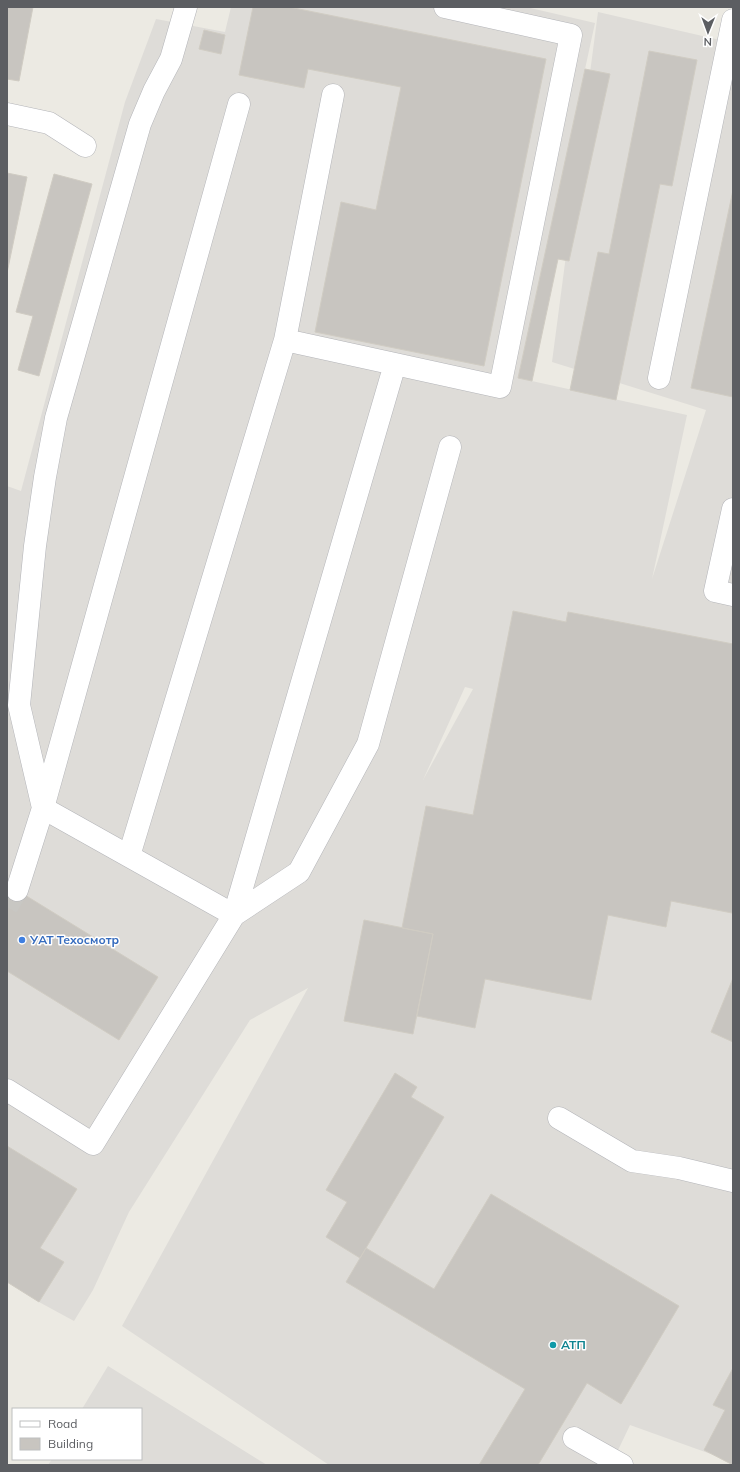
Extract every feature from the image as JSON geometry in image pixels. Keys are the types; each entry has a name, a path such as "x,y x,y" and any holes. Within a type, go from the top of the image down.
{"street":[{"path":"186,7 171,59 154,91 140,124 56,418 45,477 13,702 43,808 234,915"},
{"path":"285,340 500,387 571,35 503,13 445,7"},
{"path":"659,378 733,20"},
{"path":"129,856 285,340 333,95"},
{"path":"17,890 43,808 239,104"},
{"path":"7,114 49,123 85,146"},
{"path":"7,1090 93,1144 234,915 395,364"},
{"path":"234,915 299,872 368,744 450,447"},
{"path":"733,509 715,591 733,595"},
{"path":"559,1118 632,1161 679,1168 733,1181"},
{"path":"574,1438 622,1465"}],"shaded area":[{"path":"231,7 526,7 595,23 518,378 687,415 652,579 706,410 552,362 598,12 733,43 733,1462 630,1425 611,1465 329,1465 122,1326 308,988 250,1020 129,1212 93,1290 74,1321 7,1282 7,486 21,491 125,102 156,19 225,32","holes":["513,611 566,622 568,612 637,626 510,625","465,687 473,689 423,780"]},
{"path":"108,1366 267,1465 48,1465 51,1460 142,1460 142,1408 83,1408"}],"building":[{"path":"7,7 33,7 19,81 7,79"},
{"path":"253,7 289,7 546,59 484,366 315,332 341,202 376,210 401,87 308,69 304,88 239,75"},
{"path":"204,30 225,35 221,54 199,49"},
{"path":"649,51 697,60 672,186 660,184 616,400 570,390 598,252 609,254"},
{"path":"585,69 610,74 569,261 558,259 532,381 518,378"},
{"path":"7,173 27,177 7,273"},
{"path":"54,174 92,184 39,376 18,370 33,316 16,312"},
{"path":"733,190 733,397 691,388"},
{"path":"513,611 566,622 568,612 733,644 733,908 732,913 671,901 666,927 608,915 591,1000 485,979 475,1028 417,1016 433,934 402,928 426,806 473,815"},
{"path":"7,884 158,977 119,1040 7,971"},
{"path":"364,920 433,934 413,1034 344,1021"},
{"path":"733,978 733,1042 711,1032"},
{"path":"395,1073 417,1087 411,1097 444,1117 360,1258 326,1237 347,1202 326,1190"},
{"path":"7,1146 77,1189 40,1248 64,1262 39,1302 7,1282"},
{"name":"АТП","path":"491,1194 679,1306 621,1404 587,1383 538,1465 479,1465 525,1389 346,1282 366,1248 434,1289"},
{"path":"733,1368 733,1465 704,1450 725,1410 713,1405"}],"tunnel":[{"path":"7,907 17,890"}],"place":[{"name":"УАТ Техосмотр","path":"22,940"},
{"name":"АТП","path":"553,1345"}]}
